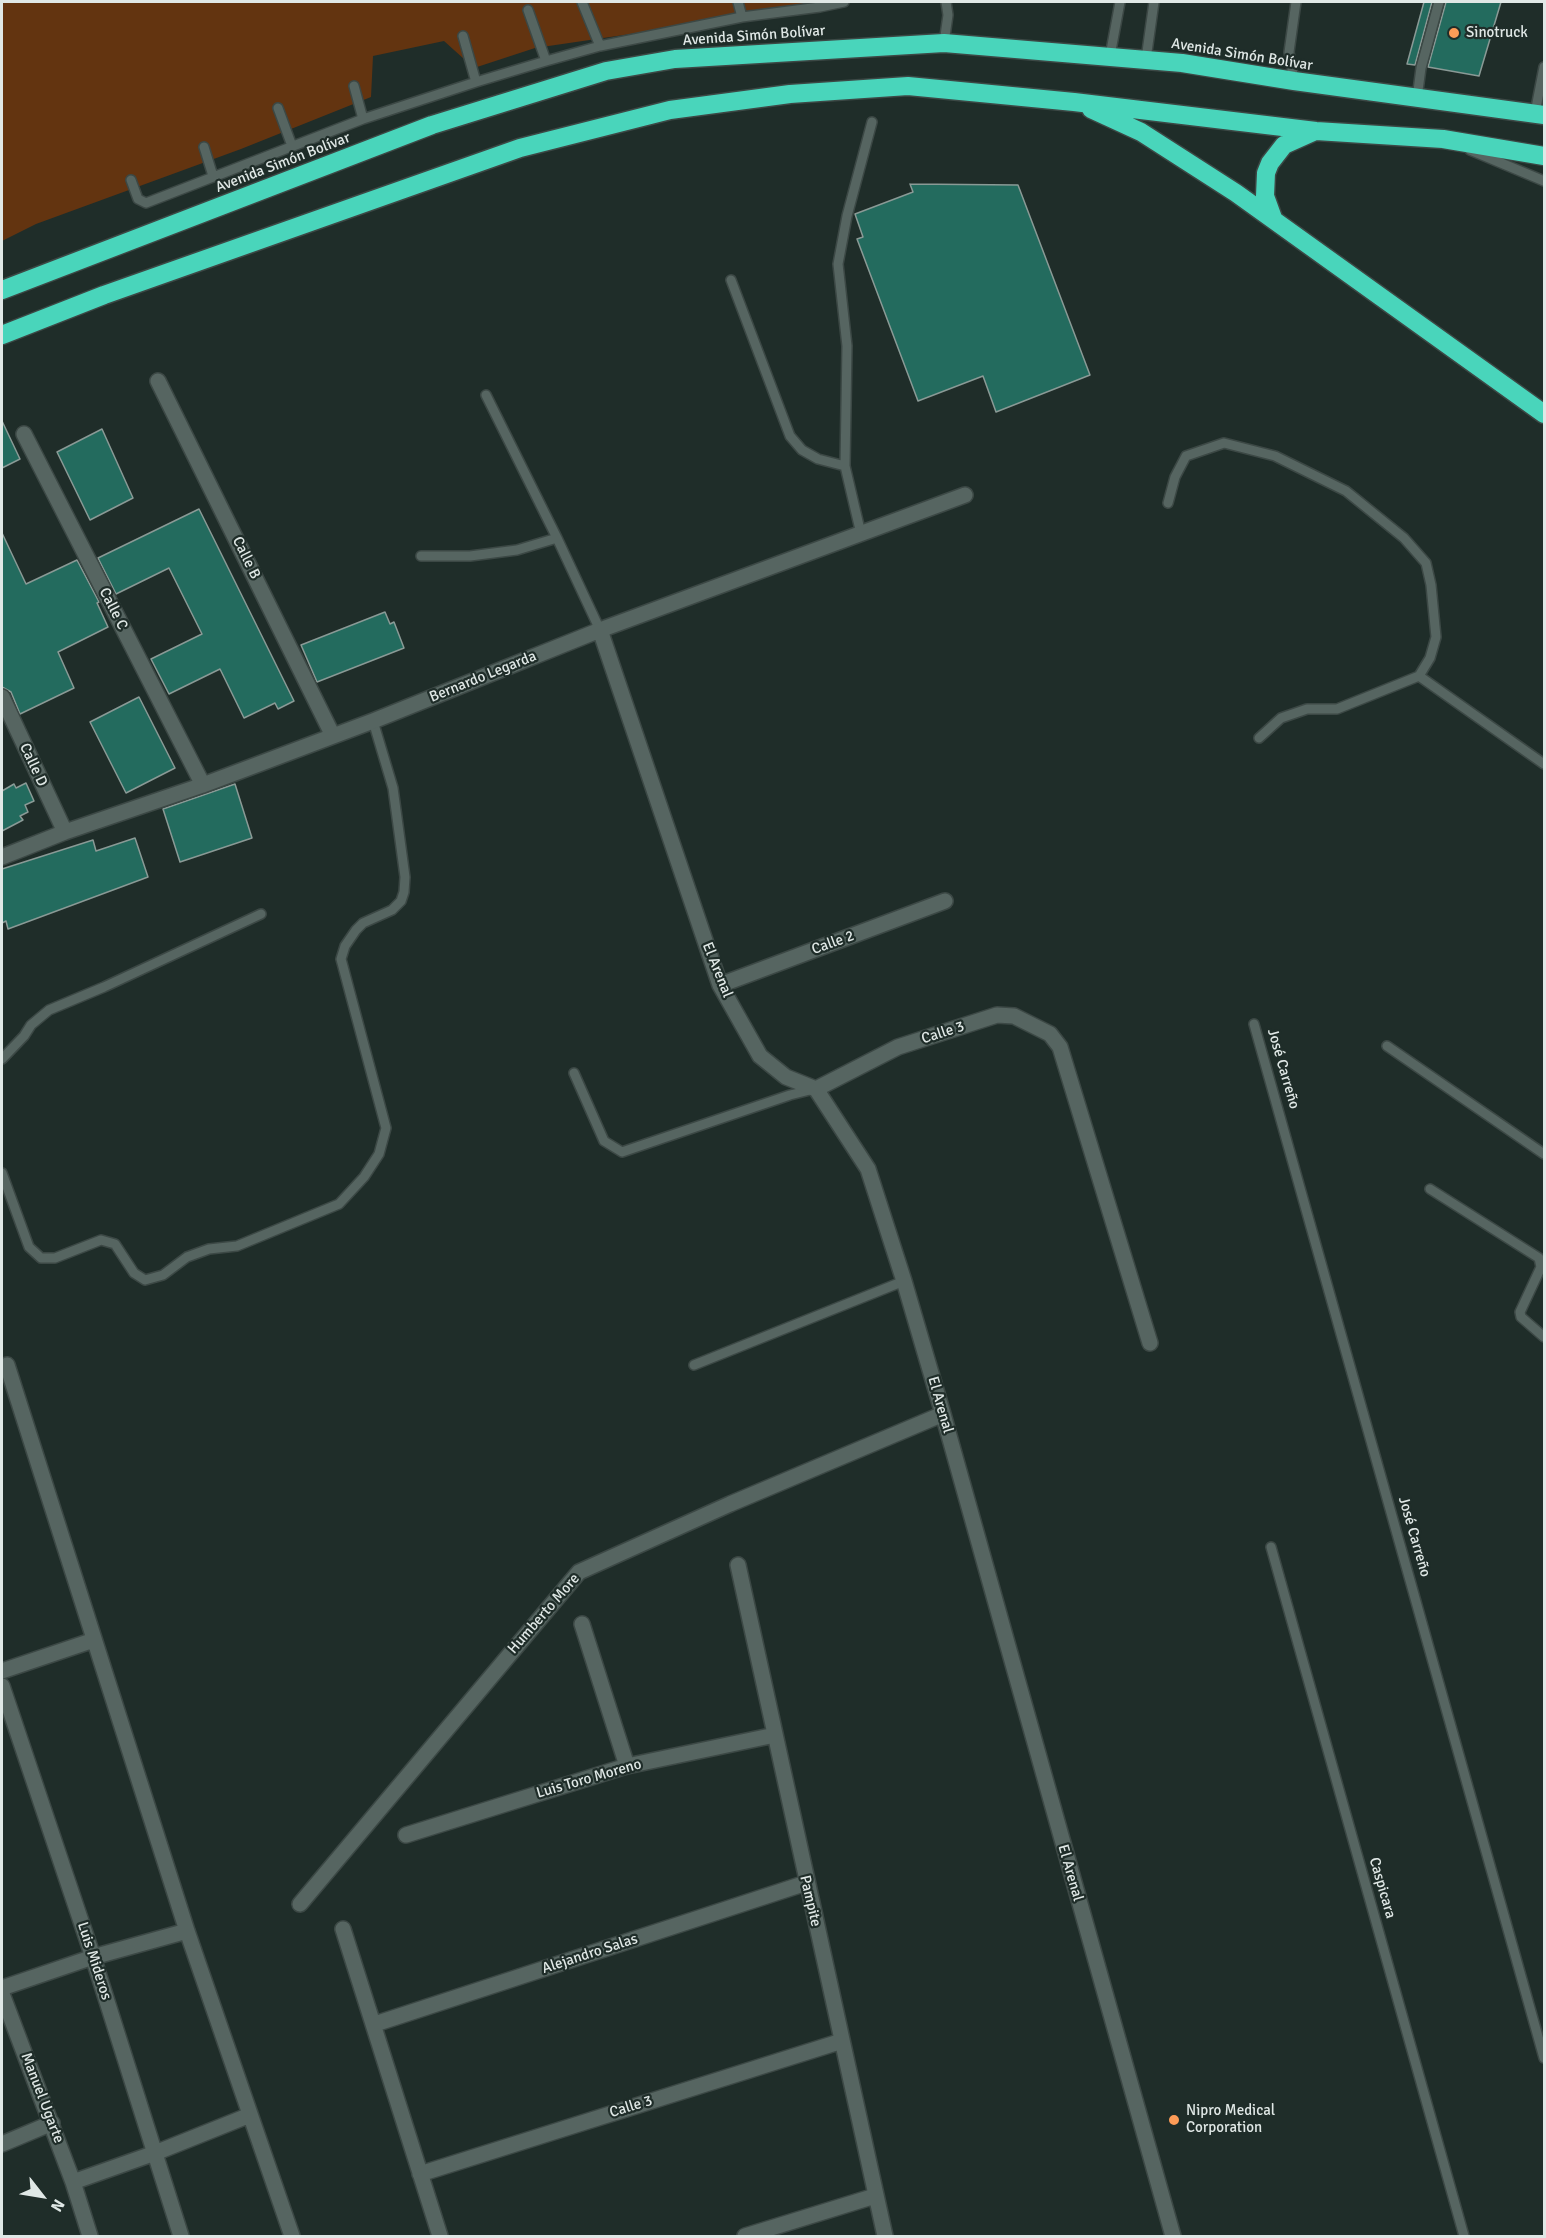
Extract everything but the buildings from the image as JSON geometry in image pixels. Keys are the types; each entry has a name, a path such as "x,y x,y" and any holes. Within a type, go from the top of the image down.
{"highway":[{"name":"Avenida Simón Bolívar","path":"2,290 432,125 606,71 675,59 944,43 1146,59 1540,114"},
{"path":"2,335 105,295 520,148 670,110 790,94 908,86 1074,102 1316,131 1443,139 1545,156"},
{"path":"1074,102 1141,132 1273,218 1545,414"},
{"path":"1273,218 1265,196 1266,173 1270,163 1284,145 1316,131"}],"street":[{"name":"Calle B","path":"158,381 333,736"},
{"name":"Calle C","path":"24,434 203,785"},
{"name":"Bernardo Legarda","path":"2,857 65,832 203,785 373,721 600,630 965,495"},
{"name":"El Arenal","path":"600,630 720,985 760,1056 786,1077 816,1089 868,1169 943,1414 1173,2236"},
{"name":"Calle D","path":"2,697 65,832"},
{"name":"Calle 2","path":"720,985 945,902"},
{"name":"Calle 3","path":"816,1089 898,1047 997,1015 1014,1016 1050,1034 1060,1047 1150,1343"},
{"path":"4,1367 187,1931 292,2236"},
{"name":"Humberto More","path":"300,1904 579,1572 730,1504 943,1414"},
{"name":"Pampite","path":"738,1565 885,2236"},
{"path":"582,1624 627,1766"},
{"path":"2,1671 94,1640"},
{"name":"Luis Mideros","path":"2,1686 93,1958 181,2236"},
{"name":"Luis Toro Moreno","path":"406,1835 627,1766 775,1735"},
{"name":"Alejandro Salas","path":"375,2024 806,1883"},
{"path":"344,1929 440,2236"},
{"path":"2,1988 93,1958 187,1931"},
{"name":"Manuel Ugarte","path":"2,1994 52,2123 90,2236"},
{"name":"Calle 3","path":"420,2174 842,2041"},
{"path":"73,2182 155,2153 250,2115"},
{"path":"2,2144 52,2123"},
{"path":"745,2236 875,2196"}],"lane":[{"path":"582,2 600,46"},
{"path":"738,2 742,17"},
{"path":"130,180 138,199 146,203 363,119 546,61 600,46 790,6 820,7 844,2"},
{"path":"944,43 948,15 946,2"},
{"path":"1110,56 1120,2"},
{"path":"1146,59 1154,2"},
{"path":"1294,81 1289,52 1296,2"},
{"path":"1417,98 1421,68 1439,2"},
{"path":"528,10 546,61"},
{"path":"463,36 476,82"},
{"path":"1540,114 1545,67"},
{"path":"354,86 363,119"},
{"path":"278,108 292,146"},
{"path":"861,534 845,466 847,346 838,264 847,216 872,122"},
{"path":"1443,139 1545,181"},
{"path":"204,147 213,176"},
{"path":"731,280 790,436 802,450 818,459 845,466"},
{"path":"486,395 600,630"},
{"path":"1168,502 1175,477 1186,456 1224,443 1275,456 1346,491 1404,538 1426,563 1431,585 1436,637 1430,658 1419,676 1337,709 1307,709 1281,718 1259,738"},
{"path":"421,556 470,556 517,550 557,538"},
{"path":"1419,676 1545,764"},
{"path":"2,1173 29,1247 41,1258 55,1258 101,1240 114,1244 134,1273 145,1280 163,1275 187,1257 209,1249 237,1246 339,1204 364,1177 379,1154 386,1128 341,959 345,946 363,923 392,910 401,901 405,877 393,788 373,721"},
{"path":"2,1059 32,1025 49,1010 261,914"},
{"name":"José Carreño","path":"1254,1024 1545,2058"},
{"path":"1387,1046 1545,1154"},
{"name":"Calle 3","path":"574,1074 604,1141 622,1152 790,1095 816,1089"},
{"path":"1430,1188 1539,1258 1541,1267 1520,1312 1521,1317 1545,1337"},
{"path":"694,1365 904,1281"},
{"name":"Caspicara","path":"1271,1547 1464,2236"}],"shaded area":[{"path":"2,2 849,2 535,48 474,68 444,41 373,56 371,97 241,149 36,224 2,241"}],"place":[{"name":"Sinotruck","path":"1454,33"},
{"name":"Nipro Medical Corporation","path":"1174,2120"}]}
